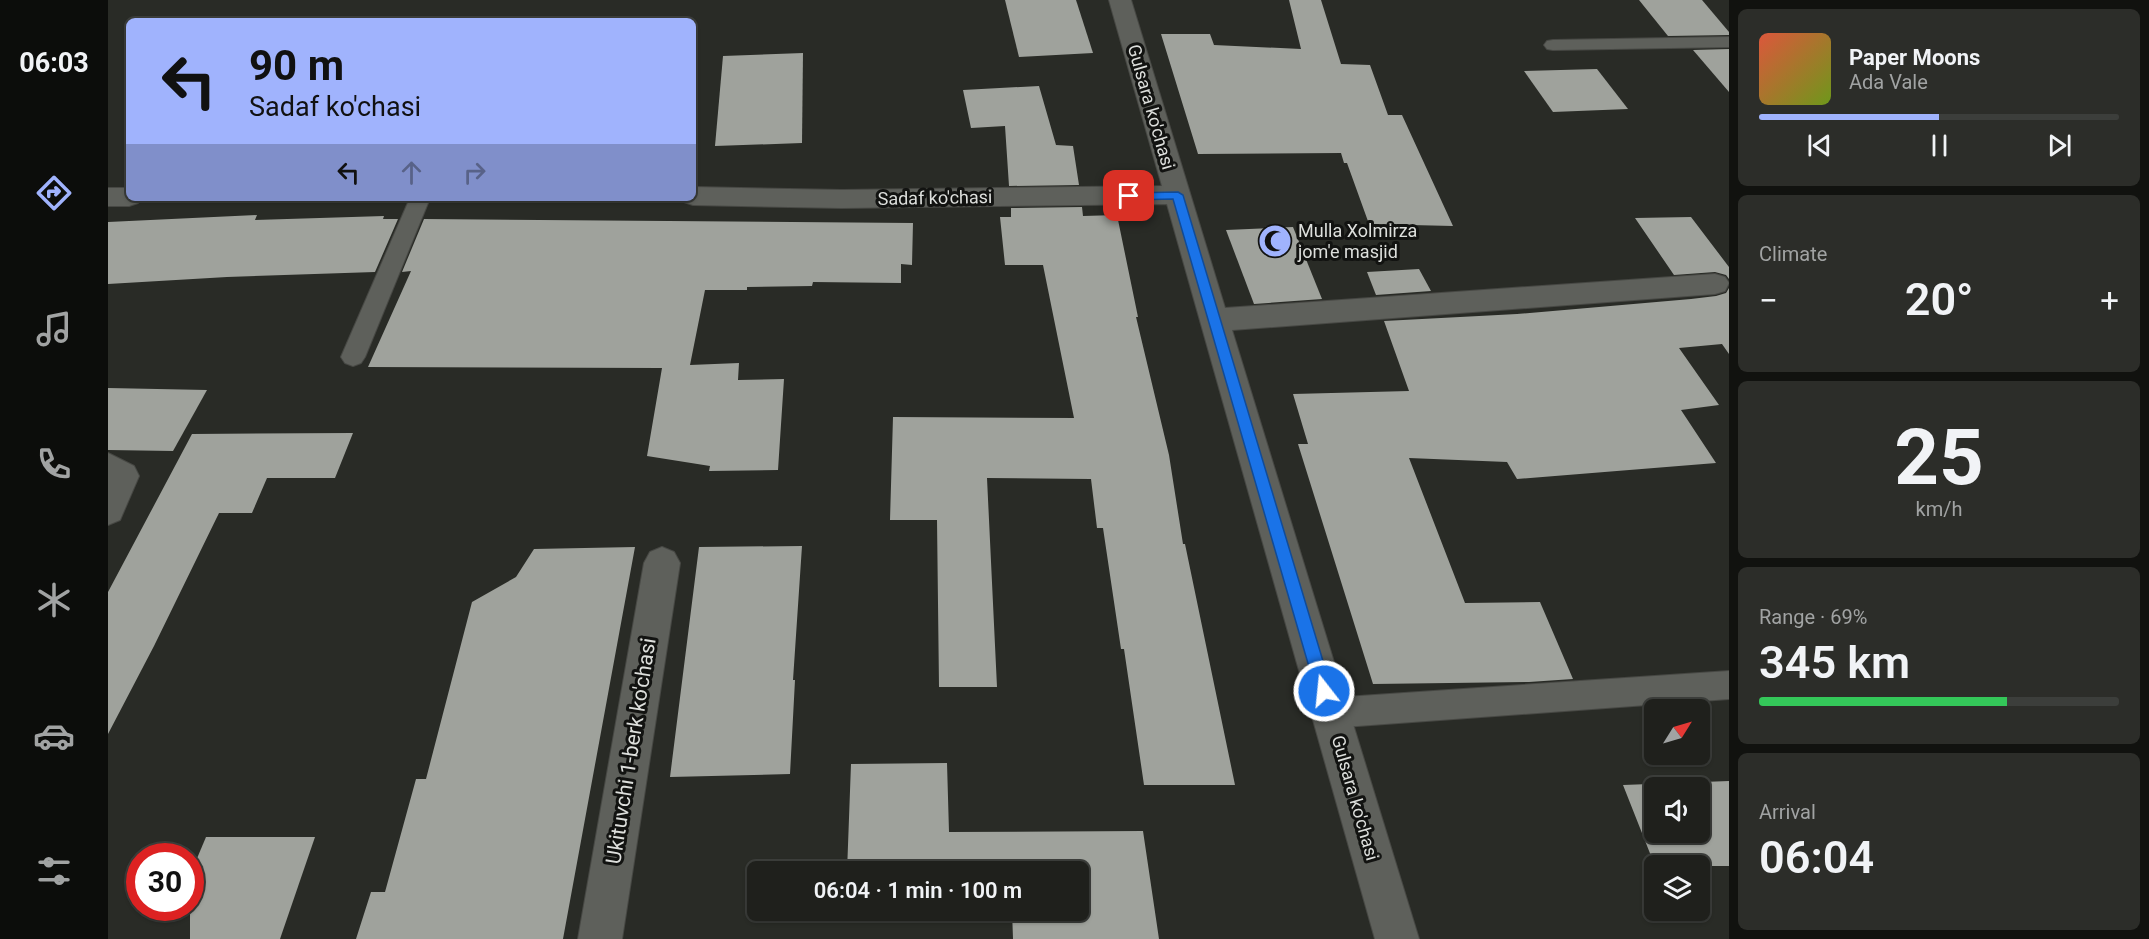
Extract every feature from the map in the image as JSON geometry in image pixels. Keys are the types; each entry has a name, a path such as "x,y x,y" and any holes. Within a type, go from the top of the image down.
{"street":[{"name":"Gulsara ko'chasi","path":"1120,0 1397,939"},
{"name":"Sadaf ko'chasi","path":"696,196 842,199 1178,195"},
{"path":"108,197 126,197"},
{"path":"1214,320 1715,284"},
{"path":"108,510 115,472"},
{"name":"Ukituvchi 1-berk ko'chasi","path":"600,939 662,563"}],"lane":[{"path":"1553,45 1729,42"},
{"path":"352,357 419,201"},
{"path":"1330,713 1729,685"}],"building":[{"path":"1005,0 1076,0 1093,53 1019,57"},
{"path":"1289,0 1321,0 1341,64 1370,65 1388,115 1402,115 1453,226 1369,224 1347,163 1344,163 1341,153 1198,154 1161,34 1210,34 1214,45 1301,49"},
{"path":"1639,0 1702,0 1729,32 1729,35 1668,36"},
{"path":"1729,49 1729,92 1693,50"},
{"path":"803,53 802,143 715,146 723,56"},
{"path":"1597,69 1628,109 1553,112 1524,71"},
{"path":"1039,86 1056,145 1073,146 1079,185 1009,186 1005,126 971,128 963,90"},
{"path":"1082,207 1083,216 1117,215 1138,317 1136,317 1169,455 1183,544 1185,544 1235,785 1144,785 1124,649 1121,649 1103,528 1097,528 1091,479 987,478 997,687 939,687 937,520 890,520 893,417 1074,418 1043,265 1005,265 1000,217 1011,217 1011,208"},
{"path":"257,215 255,220 384,216 383,219 398,219 375,272 108,284 108,222"},
{"path":"1691,217 1729,267 1729,279 1726,275 1715,272 1674,275 1635,218"},
{"path":"424,219 913,223 912,265 901,264 901,283 813,282 812,286 705,290 690,365 739,363 738,380 784,379 778,470 709,471 710,466 647,456 662,368 368,367 411,271 402,272"},
{"path":"1293,227 1322,299 1254,304 1226,230"},
{"path":"1419,269 1431,291 1376,295 1367,272"},
{"path":"1729,288 1729,354 1722,344 1679,348 1719,405 1681,410 1716,463 1517,479 1507,462 1409,458 1465,603 1540,602 1573,679 1529,682 1373,684 1298,444 1308,444 1293,394 1409,391 1384,321 1517,314 1691,299 1716,296 1726,293"},
{"path":"108,388 207,390 173,451 108,450"},
{"path":"353,433 335,478 267,478 252,513 219,513 108,734 108,592 192,434"},
{"path":"802,546 793,680 795,680 790,774 670,777 699,547"},
{"path":"635,547 563,939 356,939 371,892 385,892 416,779 426,779 472,602 516,577 534,549"},
{"path":"947,763 949,832 1143,831 1159,939 1013,939 1012,921 1089,921 1089,861 847,861 851,764"},
{"path":"1729,781 1729,866 1710,866 1710,855 1651,855 1646,843 1710,843 1710,782"},
{"path":"1644,784 1644,838 1623,785"},
{"path":"206,837 315,837 280,939 190,939 190,921 204,921 203,843"}],"place":[{"name":"Mulla Xolmirza jom'e masjid","path":"1275,241"}],"route":[{"path":"1129,196 1178,195 1324,691"}]}
